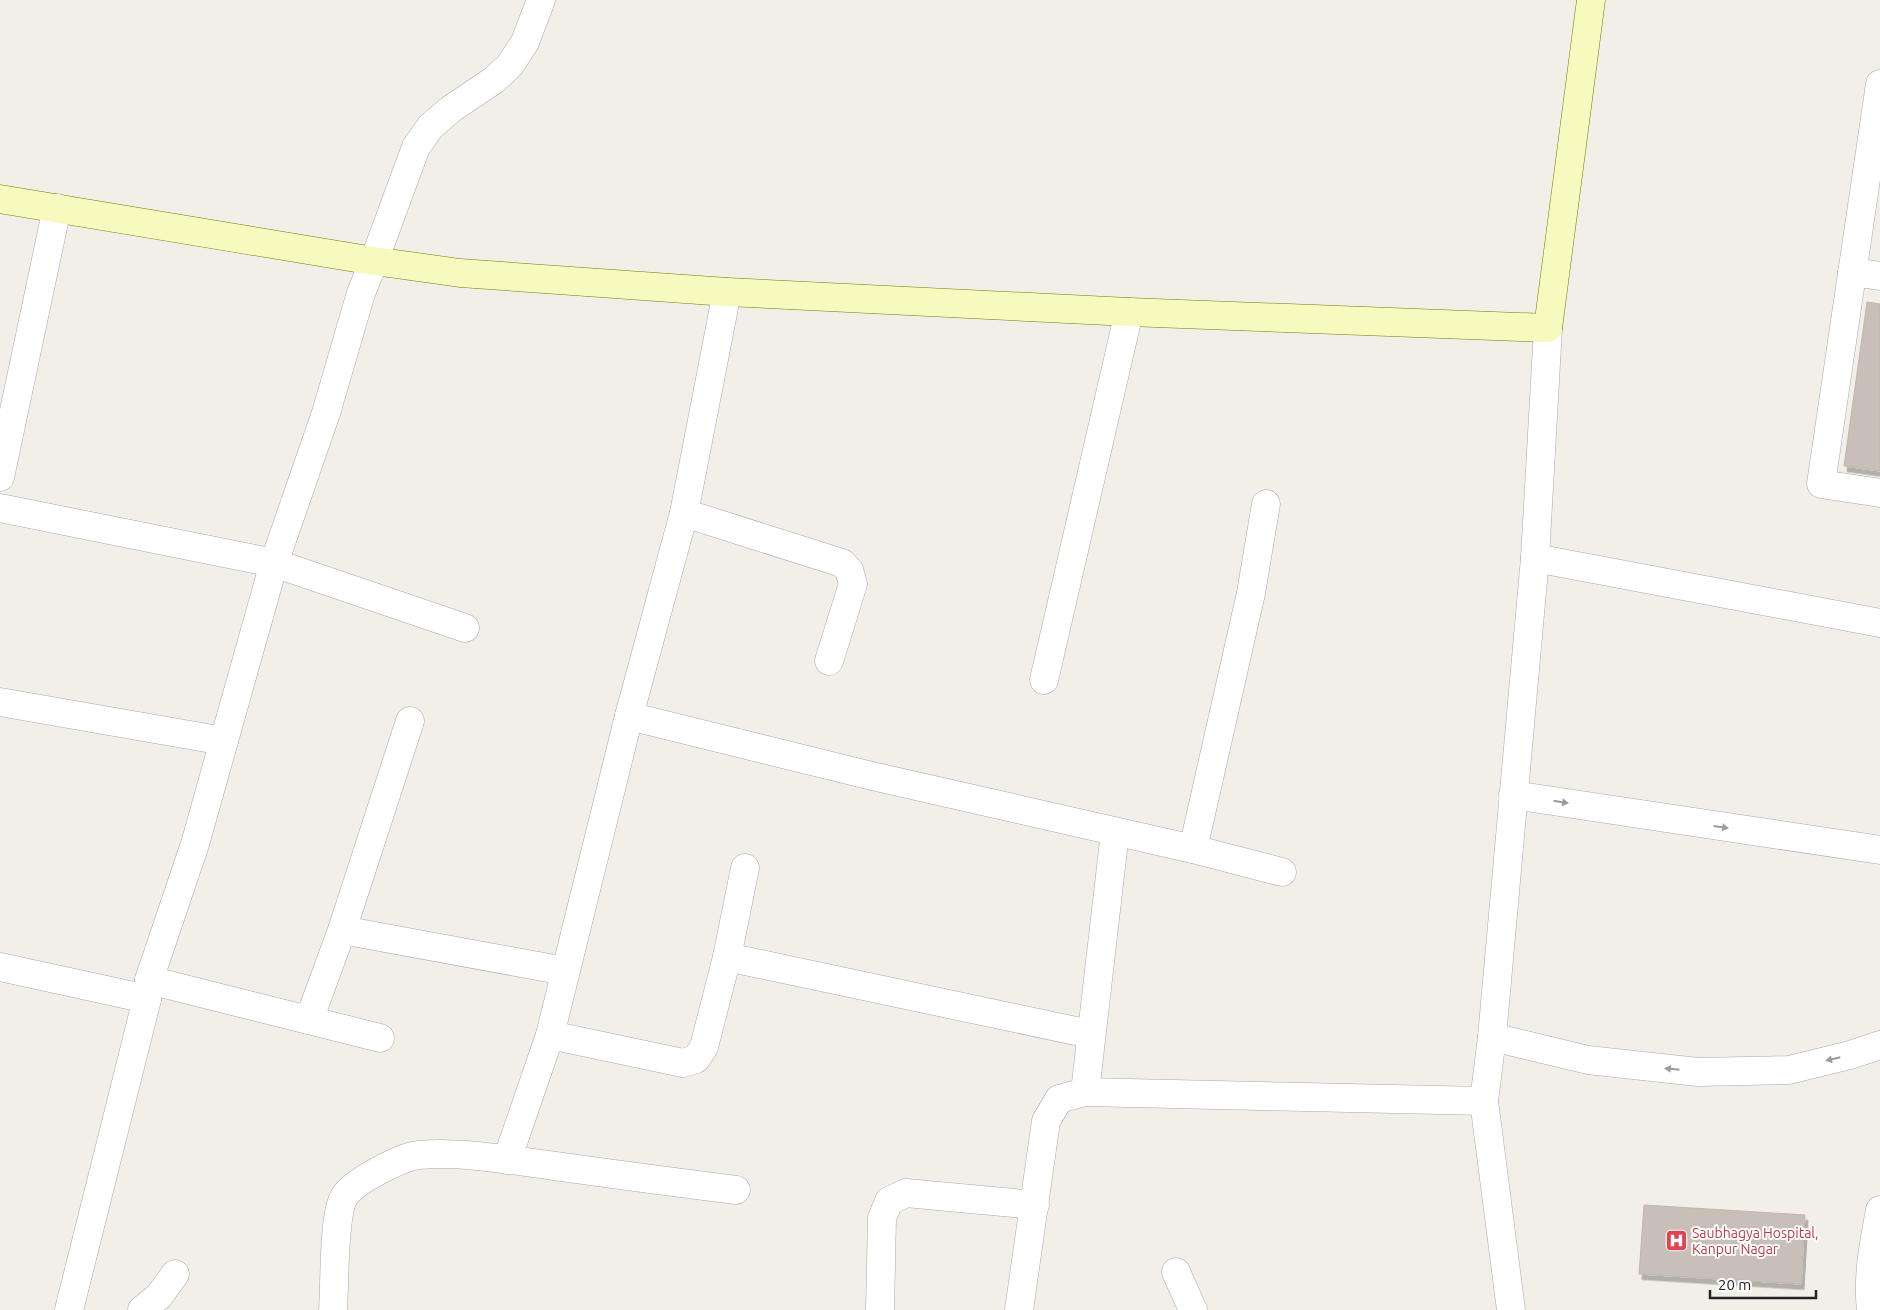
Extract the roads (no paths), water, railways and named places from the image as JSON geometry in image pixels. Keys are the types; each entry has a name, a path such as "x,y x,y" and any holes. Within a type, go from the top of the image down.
{"main road":[{"path":"0,199 374,261 460,273 727,292 1129,312 1548,328 1591,0"}],"street":[{"path":"69,1310 148,989 195,844 274,563 326,413 361,294 416,147 431,126 494,80 510,65 525,42 540,0"},
{"path":"1880,84 1877,126 1852,272 1821,484 1880,493"},
{"path":"0,477 57,208"},
{"path":"1852,272 1880,276"},
{"path":"508,1160 550,1036 629,716 684,513 727,292"},
{"path":"1044,680 1129,312"},
{"path":"1512,1310 1484,1101 1492,1037 1534,558 1548,328"},
{"path":"1193,849 1251,593 1266,504"},
{"path":"0,508 274,563 465,628"},
{"path":"684,513 842,563 849,570 853,584 829,661"},
{"path":"1534,558 1880,623"},
{"path":"0,702 224,742"},
{"path":"629,716 872,776 1193,849 1282,872"},
{"path":"309,1020 342,930 410,721"},
{"path":"1513,795 1880,850"},
{"path":"1085,1092 1090,1034 1115,832"},
{"path":"550,1036 683,1063 696,1059 704,1048 727,957 745,868"},
{"path":"342,930 565,971"},
{"path":"727,957 1090,1034"},
{"path":"0,967 148,989 309,1020 380,1038"},
{"path":"1492,1037 1588,1060 1698,1072 1788,1070 1850,1055 1880,1045"},
{"path":"1019,1310 1046,1121 1060,1099 1085,1092 1484,1101"},
{"path":"333,1310 339,1212 345,1196 357,1184 398,1161 417,1155 438,1154 508,1160 736,1190"},
{"path":"880,1310 882,1218 889,1201 906,1193 1035,1205"},
{"path":"1871,1310 1869,1296 1871,1265 1880,1210"},
{"path":"1176,1272 1193,1310"},
{"path":"142,1310 159,1296 176,1274"}],"place":[{"name":"Saubhagya Hospital, Kanpur Nagar","path":"1676,1241"}]}
